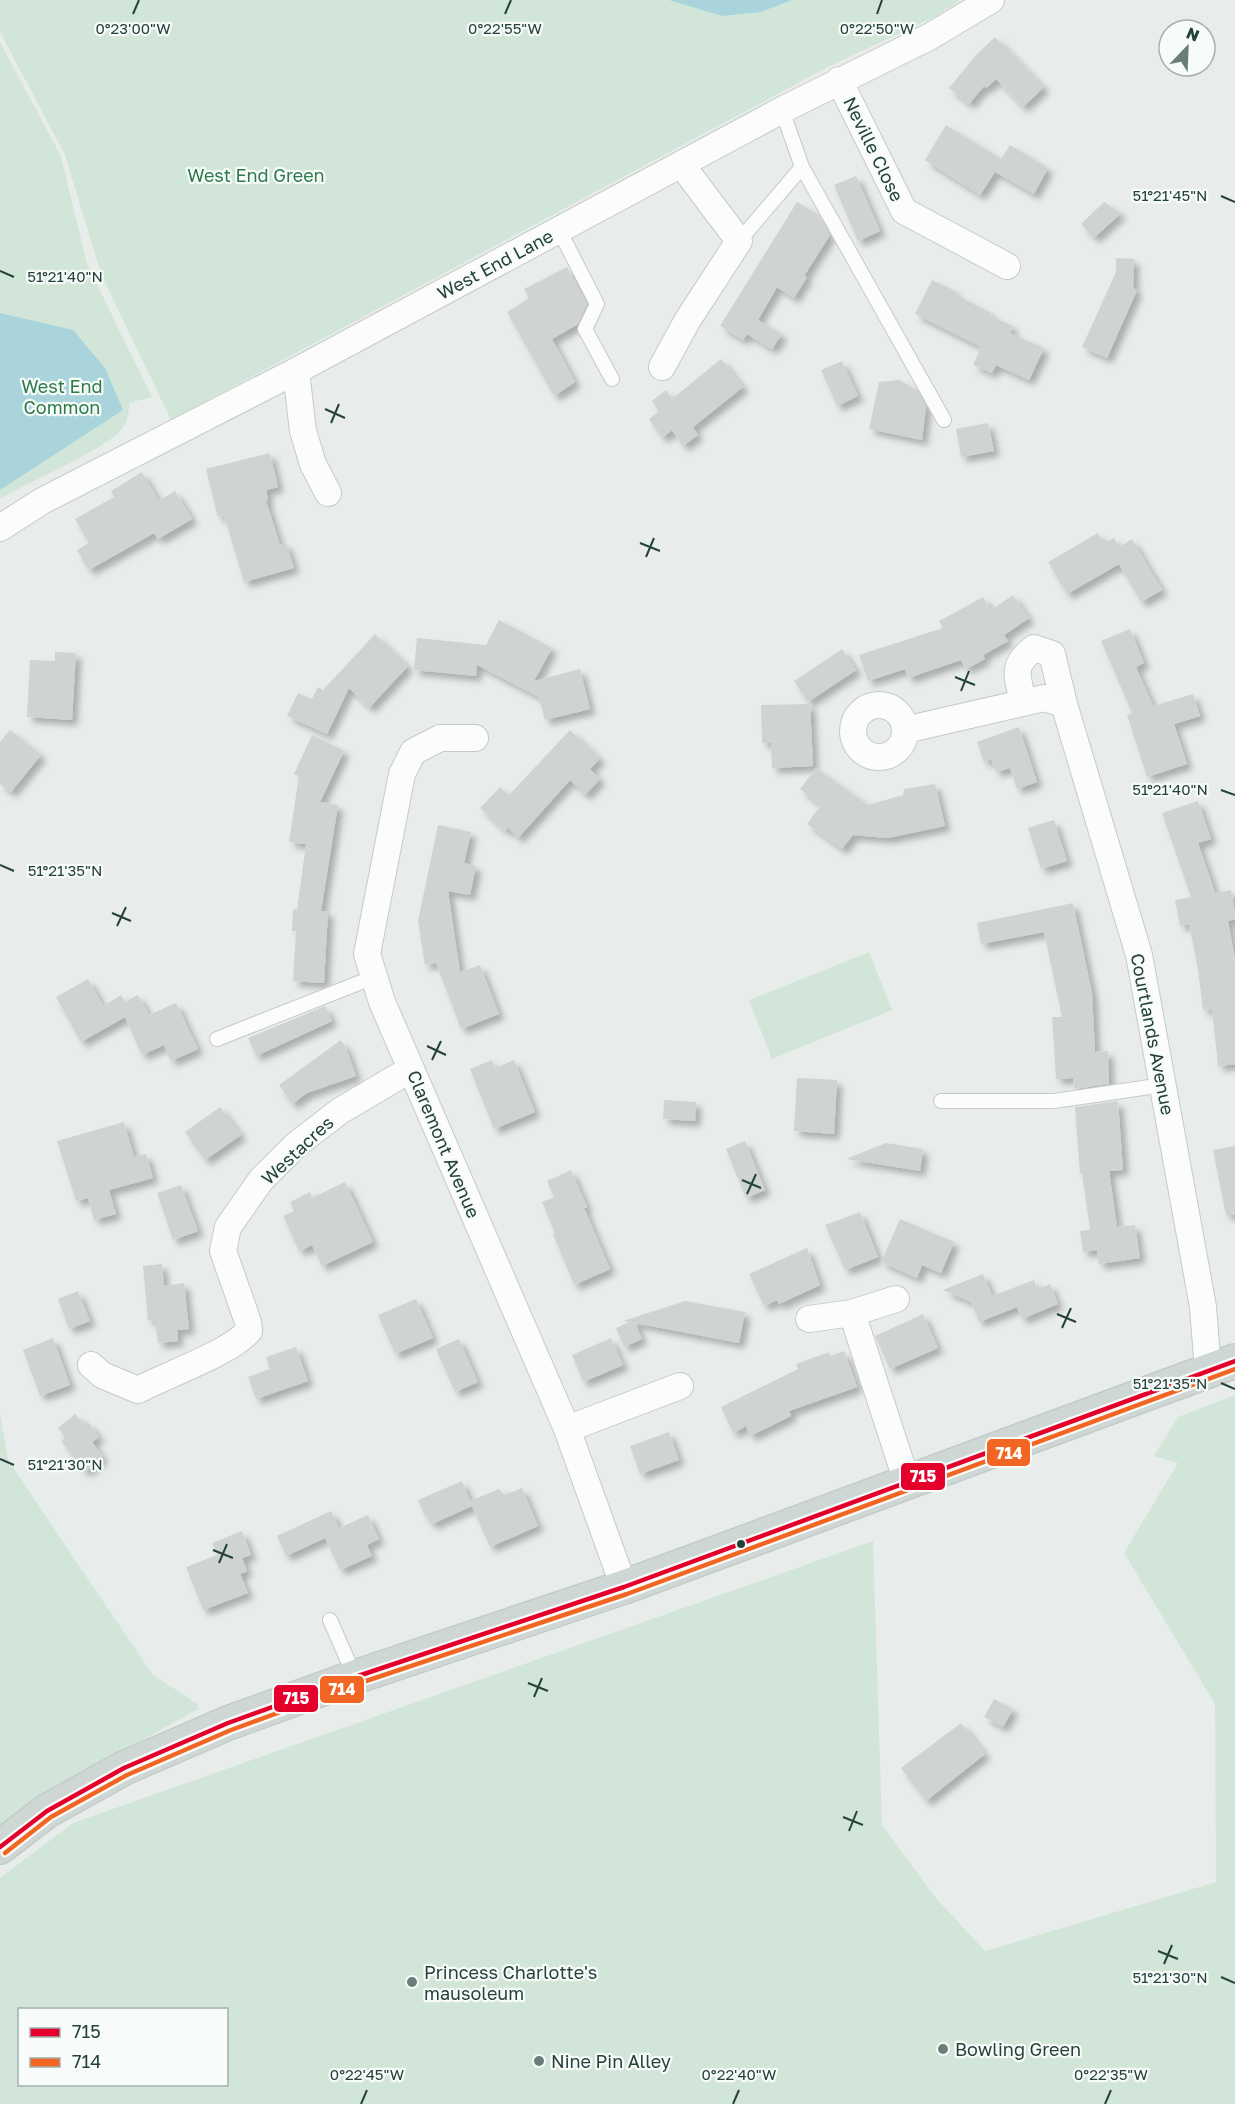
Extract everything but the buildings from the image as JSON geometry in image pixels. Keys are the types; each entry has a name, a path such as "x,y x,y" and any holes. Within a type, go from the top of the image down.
{"main road":[{"path":"0,1847 47,1811 124,1768 228,1723 355,1677 624,1587 1221,1366"}],"street":[{"name":"West End Lane","path":"0,528 42,501 296,371 782,110 929,37 991,0"},
{"name":"Neville Close","path":"840,80 904,211 1007,266"},
{"path":"662,367 687,321 739,241 681,164"},
{"path":"296,371 303,431 313,464 327,493"},
{"name":"Courtlands Avenue","path":"1023,703 1017,669 1021,658 1034,648 1052,654 1064,704 1139,954 1203,1307 1221,1366"},
{"path":"905,730 1044,698 1064,704"},
{"name":"Claremont Avenue","path":"475,738 440,738 413,752 402,774 367,954 382,1002 567,1429 624,1587"},
{"name":"Westacres","path":"91,1365 102,1375 138,1390 243,1338 249,1331 248,1322 223,1251 228,1227 261,1180 297,1144 340,1111 411,1069"},
{"path":"809,1319 852,1313 896,1299"},
{"path":"852,1313 907,1482"},
{"path":"567,1429 680,1386"}],"lane":[{"path":"782,110 802,167 944,420"},
{"path":"739,241 802,167"},
{"path":"559,230 597,304 585,329 612,380"},
{"path":"217,1039 374,977"},
{"path":"941,1101 1054,1101 1163,1085"},
{"path":"330,1620 355,1677"}],"green space":[{"name":"West End Green","path":"0,0 960,0 936,16 826,68 171,420 101,274 65,155 0,32"},
{"name":"West End Common","path":"0,42 61,156 87,264 152,397 129,403 124,426 103,445 0,499"},
{"path":"869,952 892,1010 772,1059 749,1000"},
{"path":"1235,1395 1235,2104 0,2104 0,1878 73,1823 873,1541 882,1825 935,1897 985,1951 1216,1882 1215,1704 1124,1553 1178,1463 1154,1456 1178,1417"},
{"path":"0,1414 8,1460 152,1674 199,1705 196,1708 200,1708 137,1743 0,1830"}],"water":[{"path":"669,0 792,0 761,12 722,16"},
{"path":"0,313 73,330 105,368 123,410 0,490"}],"transit line":[{"name":"715","path":"0,1847 47,1811 124,1768 228,1723 355,1677 624,1587 1235,1361"},
{"name":"714","path":"5,1853 51,1817 127,1775 231,1730 357,1684 627,1594 1235,1369"}],"place":[{"name":"Princess Charlotte's mausoleum","path":"412,1982"},
{"name":"Bowling Green","path":"943,2049"},
{"name":"Nine Pin Alley","path":"539,2061"}]}
